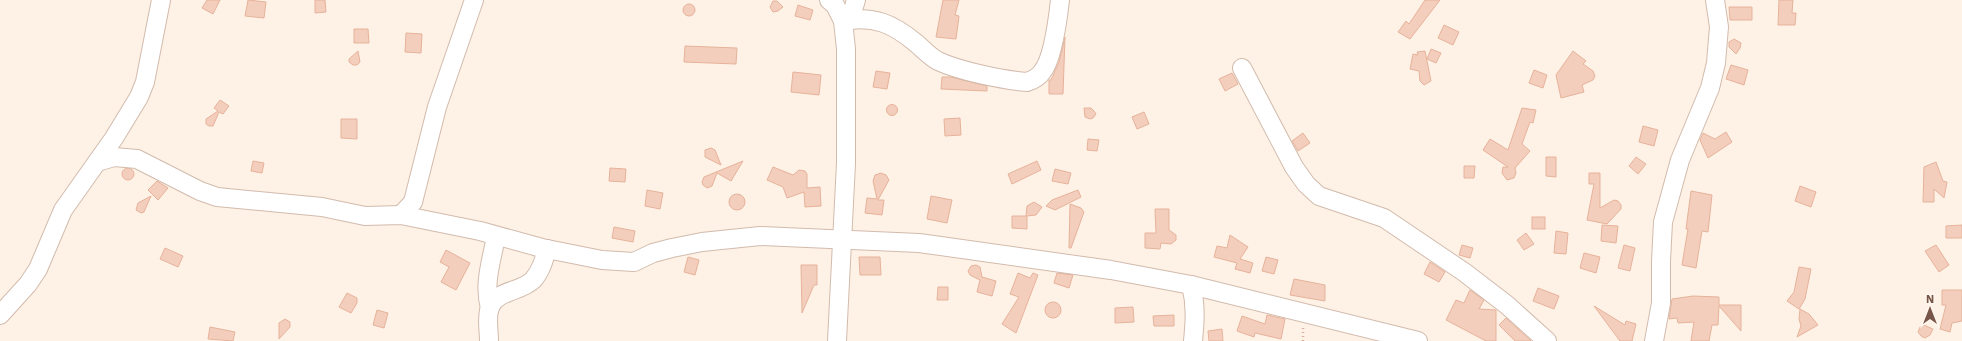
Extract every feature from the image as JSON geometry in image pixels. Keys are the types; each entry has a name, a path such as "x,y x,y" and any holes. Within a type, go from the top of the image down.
{"street":[{"path":"0,315 28,284 38,269 63,210 130,114 145,82 161,0"},
{"path":"401,215 413,202 437,107 474,0"},
{"path":"829,0 847,20"},
{"path":"837,341 848,120 846,49 847,20 856,0"},
{"path":"847,20 866,20 890,24 901,30 936,60 954,68 1027,82 1035,80 1042,73 1048,60 1060,0"},
{"path":"1654,341 1661,303 1663,222 1680,160 1712,82 1716,63 1719,27 1715,0"},
{"path":"1242,68 1294,167 1310,188 1319,196 1384,218 1464,272 1506,305 1547,341"},
{"path":"97,162 114,158 137,159 217,197 322,207 365,216 401,215 547,249 602,260 634,262 653,253 672,248 702,242 760,236 919,243 1110,270 1191,285 1418,341"},
{"path":"413,202 426,220"},
{"path":"490,308 486,295 487,280 496,236"},
{"path":"490,341 488,320 490,308 494,300 499,296 532,281 540,270 547,249"},
{"path":"1191,285 1195,300 1196,316 1193,341"}],"building":[{"path":"207,0 220,0 213,14 202,8"},
{"path":"248,0 266,2 264,18 245,16"},
{"path":"315,0 325,0 326,12 315,13"},
{"path":"943,0 959,0 955,15 959,16 956,39 936,37"},
{"path":"1425,0 1440,0 1410,39 1398,32 1406,21 1409,24"},
{"path":"1779,0 1793,0 1792,13 1796,13 1795,25 1778,25"},
{"path":"773,1 777,1 783,7 778,11 773,12 770,7"},
{"path":"687,4 691,4 695,10 691,16 687,16 683,12 683,8"},
{"path":"798,5 813,10 810,20 795,16"},
{"path":"1729,7 1752,7 1752,20 1730,20"},
{"path":"1444,25 1459,32 1453,45 1438,38"},
{"path":"354,29 368,29 369,43 354,43"},
{"path":"406,33 422,34 421,53 405,52"},
{"path":"1065,37 1063,94 1049,94 1049,80 1051,80 1059,62"},
{"path":"1734,39 1741,43 1736,54 1729,47 1729,42"},
{"path":"685,46 737,48 736,64 684,62"},
{"path":"1431,49 1441,53 1436,63 1427,59"},
{"path":"358,51 360,62 357,65 353,65 349,62 349,59"},
{"path":"1425,51 1431,81 1424,85 1420,81 1419,71 1410,69 1413,54 1418,55 1417,52"},
{"path":"1573,51 1586,61 1583,64 1593,71 1595,76 1593,80 1582,85 1584,92 1561,98 1556,75"},
{"path":"1731,65 1748,70 1744,85 1726,79"},
{"path":"1534,70 1547,75 1543,88 1529,83"},
{"path":"876,71 890,73 887,89 873,87"},
{"path":"793,72 821,75 819,95 791,92"},
{"path":"1232,73 1238,84 1225,91 1219,79"},
{"path":"942,77 951,77 987,86 987,91 941,89"},
{"path":"220,100 229,106 223,114 219,112 213,126 209,126 206,124 206,119 218,111 214,108"},
{"path":"890,105 894,105 896,106 896,114 890,115 887,112 887,108"},
{"path":"1084,108 1091,108 1094,111 1096,114 1093,118 1090,119 1085,117"},
{"path":"1522,108 1536,110 1533,123 1530,122 1522,144 1530,151 1515,168 1516,173 1514,178 1507,180 1502,173 1503,167 1508,167 1483,150 1490,139 1508,150"},
{"path":"1144,112 1149,124 1137,129 1132,117"},
{"path":"960,118 961,135 945,136 944,119"},
{"path":"341,119 357,119 357,139 341,138"},
{"path":"1643,126 1658,130 1654,146 1639,142"},
{"path":"1726,132 1732,142 1708,158 1700,140 1703,133 1715,139"},
{"path":"1303,133 1310,143 1298,151 1292,141"},
{"path":"1088,139 1099,140 1097,151 1087,150"},
{"path":"711,148 715,150 721,165 705,157 705,150"},
{"path":"1546,157 1556,157 1556,177 1546,176"},
{"path":"1636,157 1646,164 1638,174 1629,166"},
{"path":"253,161 264,163 262,173 251,171"},
{"path":"743,161 731,181 717,173 712,186 707,188 703,185 702,182 704,177"},
{"path":"1037,161 1041,170 1012,184 1008,174"},
{"path":"1936,162 1943,181 1947,182 1944,198 1934,189 1934,202 1923,202 1924,167"},
{"path":"1464,166 1475,166 1474,178 1464,178"},
{"path":"773,167 793,175 799,170 805,171 807,174 807,188 820,187 821,206 805,207 804,192 787,198 783,187 767,180"},
{"path":"128,168 132,170 134,174 132,178 128,180 124,178 122,174 124,170"},
{"path":"610,168 626,169 625,182 609,181"},
{"path":"1055,169 1071,173 1068,184 1052,181"},
{"path":"881,173 886,175 889,180 878,200 884,200 882,215 865,213 867,198 877,199 873,181 875,175"},
{"path":"1589,173 1600,173 1600,208 1614,200 1618,201 1621,205 1621,209 1607,224 1587,220 1594,184 1589,184"},
{"path":"157,181 168,188 158,200 148,190"},
{"path":"1800,186 1816,192 1811,207 1795,201"},
{"path":"647,190 663,193 660,209 645,206"},
{"path":"1078,190 1081,197 1055,210 1046,206 1052,200"},
{"path":"1691,191 1712,195 1708,232 1702,231 1696,268 1682,265 1688,229 1686,229"},
{"path":"737,194 744,199 745,202 740,209 737,210 730,205 729,202 734,195"},
{"path":"151,196 144,212 141,213 136,210 138,203"},
{"path":"931,196 952,200 947,223 927,219"},
{"path":"1034,202 1042,207 1036,215 1027,216 1027,229 1012,228 1012,216 1026,216 1027,206"},
{"path":"1070,204 1081,208 1084,212 1071,248 1069,248"},
{"path":"1155,209 1169,209 1169,230 1176,235 1176,240 1171,244 1161,243 1160,249 1145,248 1145,233 1156,233"},
{"path":"1532,217 1545,217 1545,229 1532,229"},
{"path":"1602,225 1618,226 1616,243 1601,241"},
{"path":"1962,225 1962,238 1946,238 1946,226"},
{"path":"614,227 635,231 633,242 612,238"},
{"path":"1556,231 1568,233 1566,254 1554,253"},
{"path":"1526,233 1534,244 1524,250 1517,240"},
{"path":"1230,235 1248,247 1240,259 1253,263 1250,273 1235,269 1237,263 1214,257 1217,246 1227,248"},
{"path":"1462,245 1473,248 1470,258 1459,255"},
{"path":"1624,245 1635,248 1630,271 1618,268"},
{"path":"1936,245 1949,265 1939,272 1925,251"},
{"path":"165,248 183,256 178,267 160,259"},
{"path":"446,250 470,263 456,290 441,282 449,267 440,262"},
{"path":"1584,253 1600,257 1596,273 1580,268"},
{"path":"688,257 699,260 695,275 684,272"},
{"path":"859,257 880,257 881,275 860,275"},
{"path":"1266,257 1278,260 1274,274 1262,271"},
{"path":"1430,262 1445,272 1439,282 1424,274"},
{"path":"801,265 817,265 817,285 814,285 802,313"},
{"path":"976,265 980,267 982,277 996,281 992,296 977,292 980,280 970,275 968,271 971,266"},
{"path":"1799,267 1811,269 1805,299 1799,309 1787,301 1794,292"},
{"path":"1018,273 1030,278 1033,273 1038,275 1016,333 1002,324 1019,297 1010,294"},
{"path":"1057,273 1073,275 1069,288 1054,283"},
{"path":"1294,279 1325,285 1325,301 1290,295"},
{"path":"938,287 948,287 948,300 937,300"},
{"path":"1538,288 1559,296 1554,309 1533,301"},
{"path":"1470,290 1484,300 1479,309 1496,310 1496,341 1486,341 1446,320 1456,300 1464,303"},
{"path":"1942,290 1962,290 1962,321 1952,323 1950,332 1940,329 1946,305 1942,305"},
{"path":"347,293 357,298 357,303 351,313 339,307"},
{"path":"1693,296 1719,297 1719,305 1741,305 1741,331 1719,306 1718,325 1712,325 1709,341 1691,341 1694,322 1678,323 1677,318 1669,319 1672,299"},
{"path":"1053,302 1060,307 1061,310 1056,317 1053,318 1046,313 1045,310 1050,303"},
{"path":"1594,306 1625,325 1626,321 1636,324 1632,341 1620,341"},
{"path":"1133,307 1134,322 1115,323 1115,308"},
{"path":"1800,309 1809,314 1818,325 1797,337 1801,326 1799,319"},
{"path":"377,310 388,313 384,328 373,325"},
{"path":"1174,315 1174,326 1154,326 1153,316"},
{"path":"1267,315 1285,319 1281,339 1255,333 1254,337 1237,331 1242,316 1265,324"},
{"path":"1506,318 1531,341 1515,341 1499,325"},
{"path":"285,319 290,322 290,327 279,339 279,323"},
{"path":"1924,325 1933,329 1930,335 1925,338 1918,332 1920,327"},
{"path":"210,327 235,332 233,341 208,339"},
{"path":"1222,329 1223,341 1209,341 1208,331"}]}
